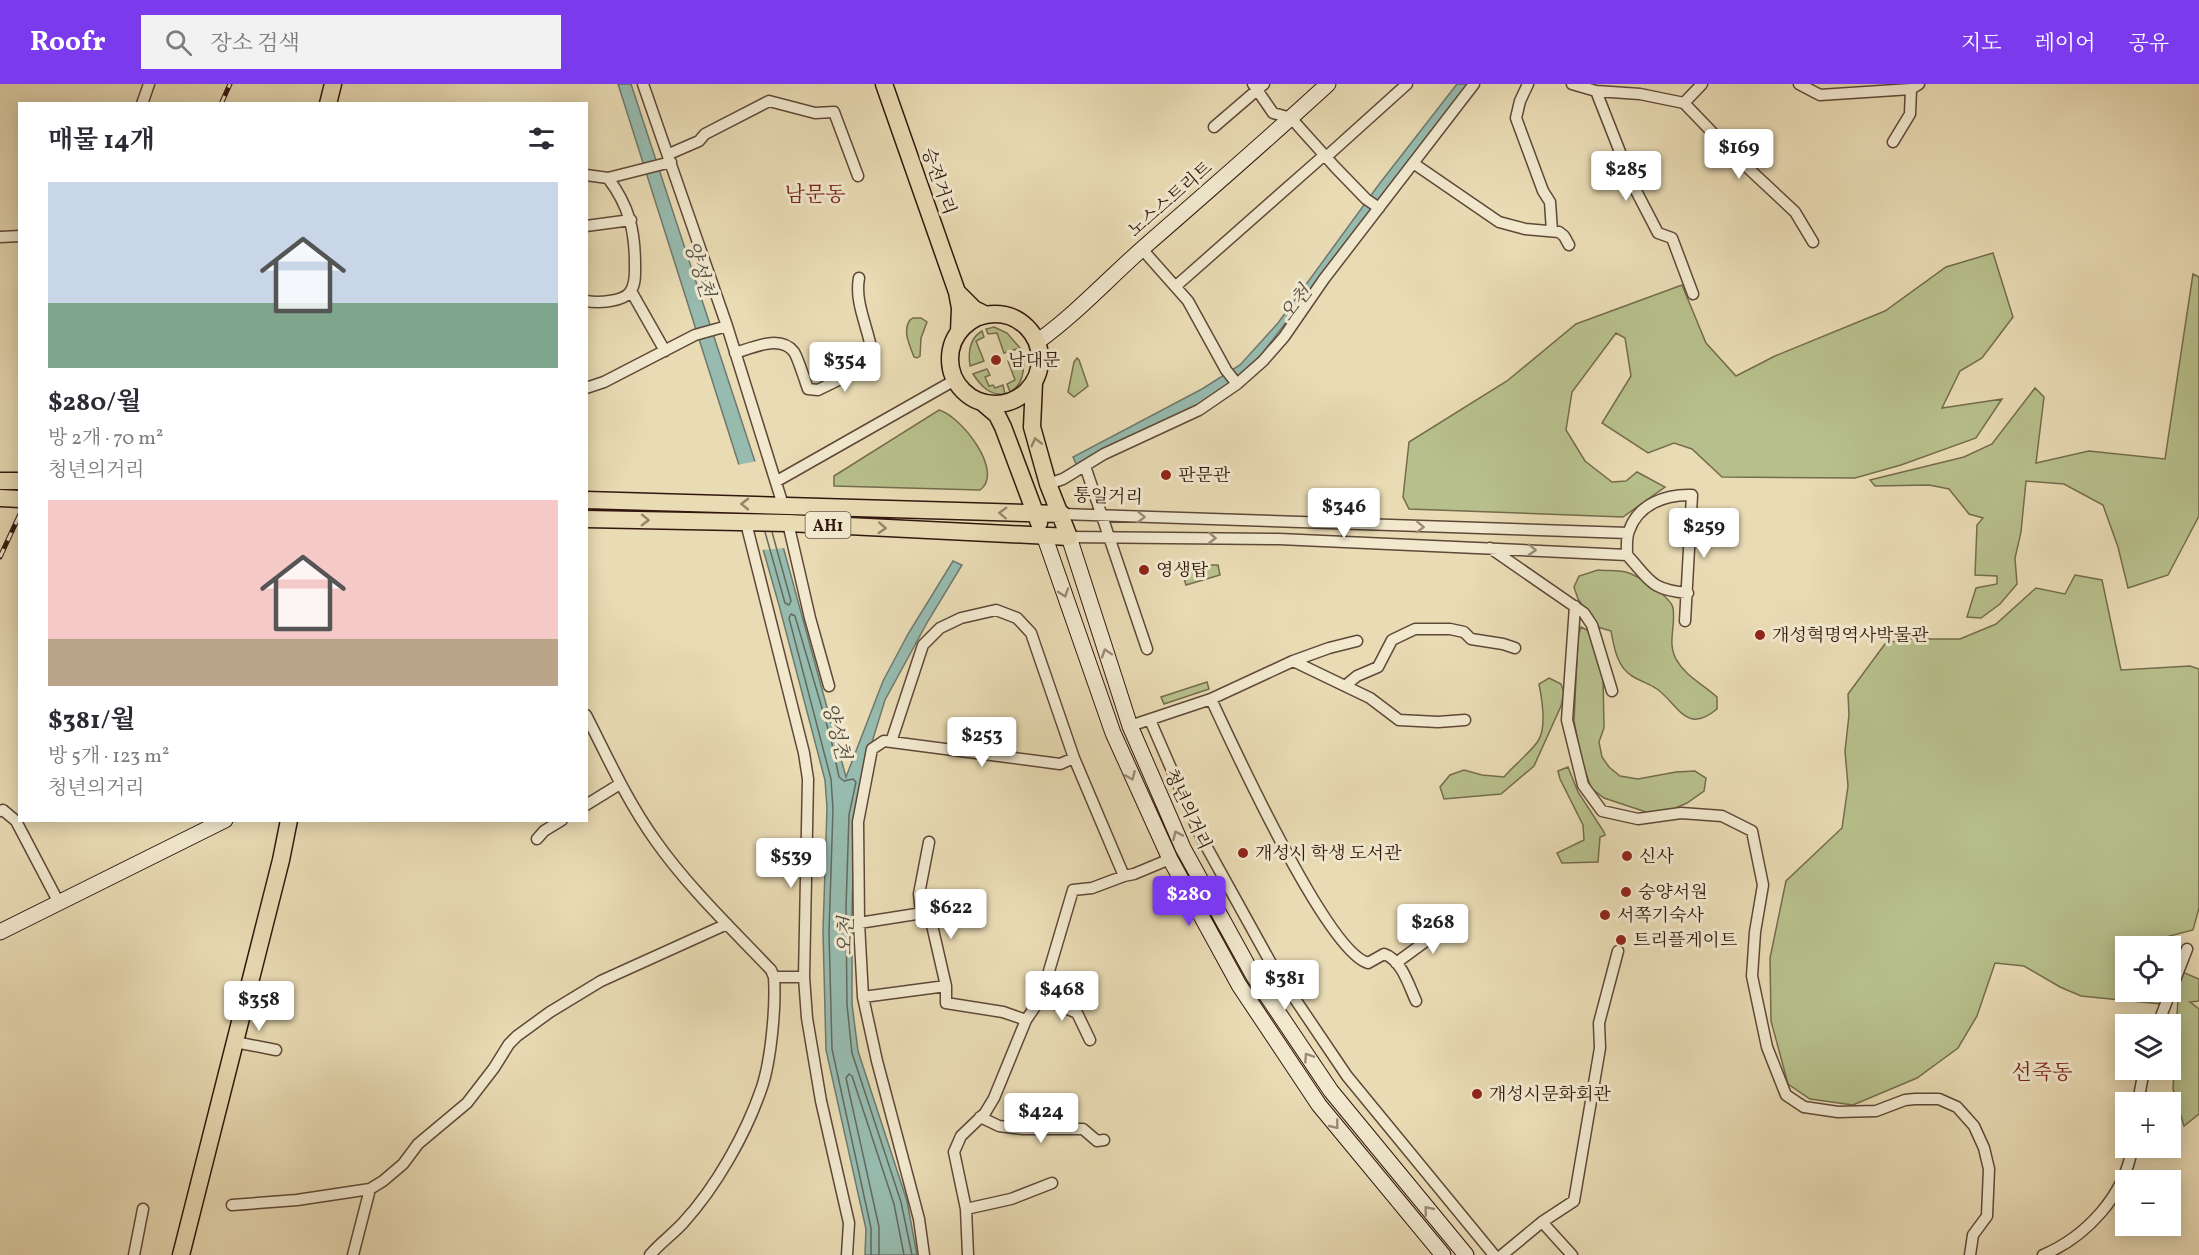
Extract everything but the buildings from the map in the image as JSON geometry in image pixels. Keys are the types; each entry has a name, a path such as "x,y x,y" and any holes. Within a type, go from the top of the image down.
{"main road":[{"path":"328,102 333,84"},
{"name":"승전거리","path":"884,84 957,292"},
{"name":"노스스트리트","path":"1037,342 1058,327 1328,84"},
{"path":"957,292 974,309 986,315"},
{"path":"957,292 960,308 959,332"},
{"path":"999,314 1016,320 1031,331 1037,342 1040,363 1034,383 1026,392 1006,404 983,403 972,398 955,380 950,355 953,343 966,324 986,315 999,314"},
{"name":"청년의거리","path":"1034,383 1032,427 1048,484 1062,514 1130,726 1183,848 1253,975 1331,1091 1466,1255"},
{"name":"청년의거리","path":"983,403 996,415 1003,427 1045,538 1113,733 1170,859 1239,985 1319,1106 1443,1255"},
{"path":"0,481 18,482"},
{"path":"0,498 18,499"},
{"name":"통일거리","path":"588,500 1062,514"},
{"name":"AH1","path":"588,519 788,523 1045,538 1069,537"},
{"path":"0,932 221,822"},
{"path":"181,1255 289,822"}],"street":[{"path":"143,102 149,84"},
{"path":"643,84 722,327 735,353 783,505"},
{"path":"1176,286 1407,84"},
{"path":"1048,484 1063,479 1104,454 1199,410 1263,361 1284,337 1377,207 1474,84"},
{"path":"1528,84 1520,101 1516,118 1543,190 1550,202 1552,231"},
{"path":"1684,103 1702,84"},
{"path":"1799,84 1820,95 1915,86 1910,114 1893,142"},
{"path":"1579,85 1596,91 1640,94 1684,103 1733,154 1795,212 1814,242"},
{"path":"1214,127 1258,86 1273,113 1291,118 1366,199 1377,207"},
{"path":"1596,91 1633,185 1658,233 1672,238 1693,294"},
{"path":"588,175 608,178 643,171 669,160 699,141 705,134 769,101 815,113 834,112 858,176"},
{"path":"1413,163 1499,222 1525,230 1559,232 1569,245"},
{"path":"588,300 594,302 624,297 631,291 635,279 631,220 617,190 608,178"},
{"path":"588,226 631,220"},
{"path":"0,237 18,236"},
{"path":"1142,249 1188,301 1226,370 1236,383"},
{"path":"735,353 768,342 782,345 794,352 808,389 819,390 867,366 873,358 857,291 859,278"},
{"path":"631,291 665,351"},
{"path":"588,387 604,382 695,335 722,327"},
{"path":"777,481 955,380"},
{"path":"1085,466 1147,649"},
{"path":"1686,621 1688,593 1692,495 1677,494 1654,501 1633,521 1628,533 1627,555 1649,581 1663,589 1688,593"},
{"name":"통일거리","path":"1062,514 1628,533"},
{"path":"746,523 793,707 808,779 804,977 807,1018 821,1101 849,1223 847,1255"},
{"path":"788,523 810,618 829,686"},
{"path":"1069,537 1279,539 1627,555"},
{"path":"1490,547 1584,613 1592,625 1612,691"},
{"path":"1575,606 1567,720 1582,785 1602,811 1638,819 1681,813 1722,816 1752,831 1763,885 1755,932 1752,976 1767,1047 1786,1095 1804,1107 1838,1112 1876,1111 1905,1100 1915,1099 1939,1099 1957,1107 1974,1126 1984,1148 1989,1169 1987,1216 1973,1235 1970,1255"},
{"path":"891,742 923,645 940,628 961,618 996,610 1017,618 1031,633 1074,758 1124,876"},
{"path":"1345,686 1357,676 1378,667 1392,640 1415,629 1450,629 1464,632 1471,639 1515,648"},
{"path":"1130,726 1211,699 1293,661 1357,641"},
{"path":"1293,661 1370,698 1399,720 1438,722 1465,720"},
{"path":"1211,699 1285,851 1340,938 1363,962 1368,963 1384,954 1389,956 1400,967 1416,1001"},
{"path":"588,719 620,784 655,840 688,882 771,970 774,977 770,1041 763,1085 750,1116 718,1178 683,1224 659,1244 650,1255"},
{"path":"1150,720 1200,835 1272,965 1347,1076 1494,1255"},
{"path":"924,1255 919,1219 877,1061 863,997 859,922 858,822 872,749 884,741 1060,764 1074,758"},
{"path":"588,804 620,784"},
{"path":"0,811 3,810 16,821 59,903"},
{"path":"537,839 544,831 559,822"},
{"path":"921,913 919,894 929,842"},
{"path":"968,1255 966,1209 954,1152 961,1136 980,1117 994,1098 1026,1020 1041,998 1074,890 1092,888 1170,859"},
{"path":"859,922 929,912 946,986 946,1003 1003,1012 1026,1020"},
{"path":"1396,963 1452,922"},
{"path":"232,1205 297,1200 370,1189 403,1164 418,1144 467,1104 517,1036 550,1012 601,981 728,924"},
{"path":"2162,1014 2187,949"},
{"path":"1502,1255 1542,1222 1574,1201 1600,1048 1599,1023 1618,951"},
{"path":"774,977 804,977"},
{"path":"863,997 946,986"},
{"path":"1041,998 1077,1013 1090,1040"},
{"path":"235,1041 276,1050"},
{"path":"980,1117 999,1126 1023,1129 1083,1129 1097,1141 1104,1140"},
{"path":"2043,1255 2062,1247 2081,1233 2112,1198 2126,1175 2130,1158"},
{"path":"966,1209 1011,1199 1052,1183"},
{"path":"353,1255 370,1189"},
{"path":"134,1255 143,1209"},
{"path":"1542,1222 1572,1255"}],"green space":[{"path":"1993,253 2013,317 1982,358 1960,371 1942,408 2002,399 1976,438 1901,465 1855,478 1722,477 1692,449 1674,443 1648,453 1602,423 1631,376 1625,338 1616,333 1572,392 1566,430 1585,461 1612,482 1626,481 1637,472 1665,487 1623,517 1409,509 1403,497 1409,442 1507,381 1576,324 1682,285 1706,343 1736,376 1775,356 1885,311 1946,267"},
{"path":"2193,274 2199,277 2199,516 2168,575 2128,588 2118,547 2103,505 2064,484 2026,481 2021,532 2015,558 2017,584 2000,604 1981,618 1967,617 1976,588 1997,584 1997,576 1975,575 1977,525 1983,518 1969,514 1949,489 1929,485 1875,486 1870,480 1964,457 1992,444 2035,388 2044,397 2036,463 2089,451 2165,459"},
{"path":"913,318 921,318 927,322 921,338 920,356 917,358 914,357 907,334 908,324"},
{"path":"994,327 1007,333 1020,348 1004,353 997,333 988,334 986,329"},
{"path":"982,331 984,337 976,341 984,361 970,366 971,346 975,337"},
{"path":"1023,356 1022,376 1018,385 1010,392 1007,384 1015,380 1008,361"},
{"path":"1077,358 1088,386 1074,397 1068,392 1074,362"},
{"path":"987,369 990,375 985,377 989,386 993,385 995,388 1003,385 1005,394 986,389 973,374"},
{"path":"939,410 958,422 984,458 987,471 986,482 980,490 834,486 834,476"},
{"path":"1187,565 1218,565 1220,575 1186,585 1181,568"},
{"path":"1598,570 1623,571 1631,574 1653,587 1671,603 1674,615 1673,653 1689,675 1717,697 1717,709 1698,719 1690,718 1677,709 1657,689 1627,672 1617,656 1611,631 1598,627 1578,599 1574,587 1579,576"},
{"path":"2075,575 2102,580 2121,670 2190,666 2199,669 2199,908 2193,930 2170,936 2115,936 2115,999 2081,996 2060,987 2024,966 1995,963 1977,1016 1958,1048 1917,1078 1853,1105 1810,1099 1788,1084 1771,1021 1770,958 1786,881 1842,828 1848,786 1845,751 1849,715 1848,694 1885,644 1903,639 1960,639 1996,624 2036,588 2065,594"},
{"path":"1581,627 1589,631 1603,676 1604,728 1599,742 1602,757 1620,776 1638,779 1695,771 1706,778 1704,791 1687,803 1671,810 1649,813 1604,798 1591,788 1582,761 1574,721 1578,636"},
{"path":"1549,678 1561,684 1564,692 1561,706 1534,766 1501,794 1444,799 1440,787 1450,775 1464,770 1482,775 1504,777 1534,746 1541,735 1543,721 1539,684"},
{"path":"1207,682 1209,689 1164,704 1161,697"},
{"path":"1568,767 1578,792 1605,835 1600,837 1598,862 1562,863 1557,853 1584,840 1583,825 1558,771"},
{"path":"2181,972 2199,979 2199,1001 2190,1002 2199,1009 2199,1114 2184,1126 2181,1116 2181,1092 2174,1092 2173,1089 2173,1080 2181,1080 2181,1014 2177,1014 2178,1002 2181,1002"},
{"path":"2141,1002 2167,1002 2161,1004"}],"water":[{"name":"오천","path":"618,84 631,84 784,550 846,777 883,681 908,634 953,561 962,565 885,700 868,755 855,815 852,1004 858,1051 907,1201 917,1255 865,1255 866,1229 826,1050 823,932 827,808 825,780 739,465"},
{"name":"오천","path":"1457,84 1468,84 1261,355 1230,383 1197,405 1077,466 1073,457 1202,389 1240,365 1278,323 1380,183"}],"pier":[{"path":"757,461 786,548 761,550 737,465"}],"railway":[{"path":"222,102 230,84"},
{"path":"0,557 18,518"}],"place":[{"name":"남대문","path":"996,360"},
{"name":"판문관","path":"1166,475"},
{"name":"영생탑","path":"1144,570"},
{"name":"개성혁명역사박물관","path":"1760,635"},
{"name":"개성시 학생 도서관","path":"1243,853"},
{"name":"신사","path":"1627,856"},
{"name":"숭양서원","path":"1626,892"},
{"name":"서쪽기숙사","path":"1605,915"},
{"name":"트리플게이트","path":"1621,940"},
{"name":"개성시문화회관","path":"1477,1094"}],"district":[{"name":"남문동","path":"815,194"},
{"name":"선죽동","path":"2042,1072"}],"water label":[{"name":"양성천","path":"700,269"},
{"name":"양성천","path":"837,731"}]}
